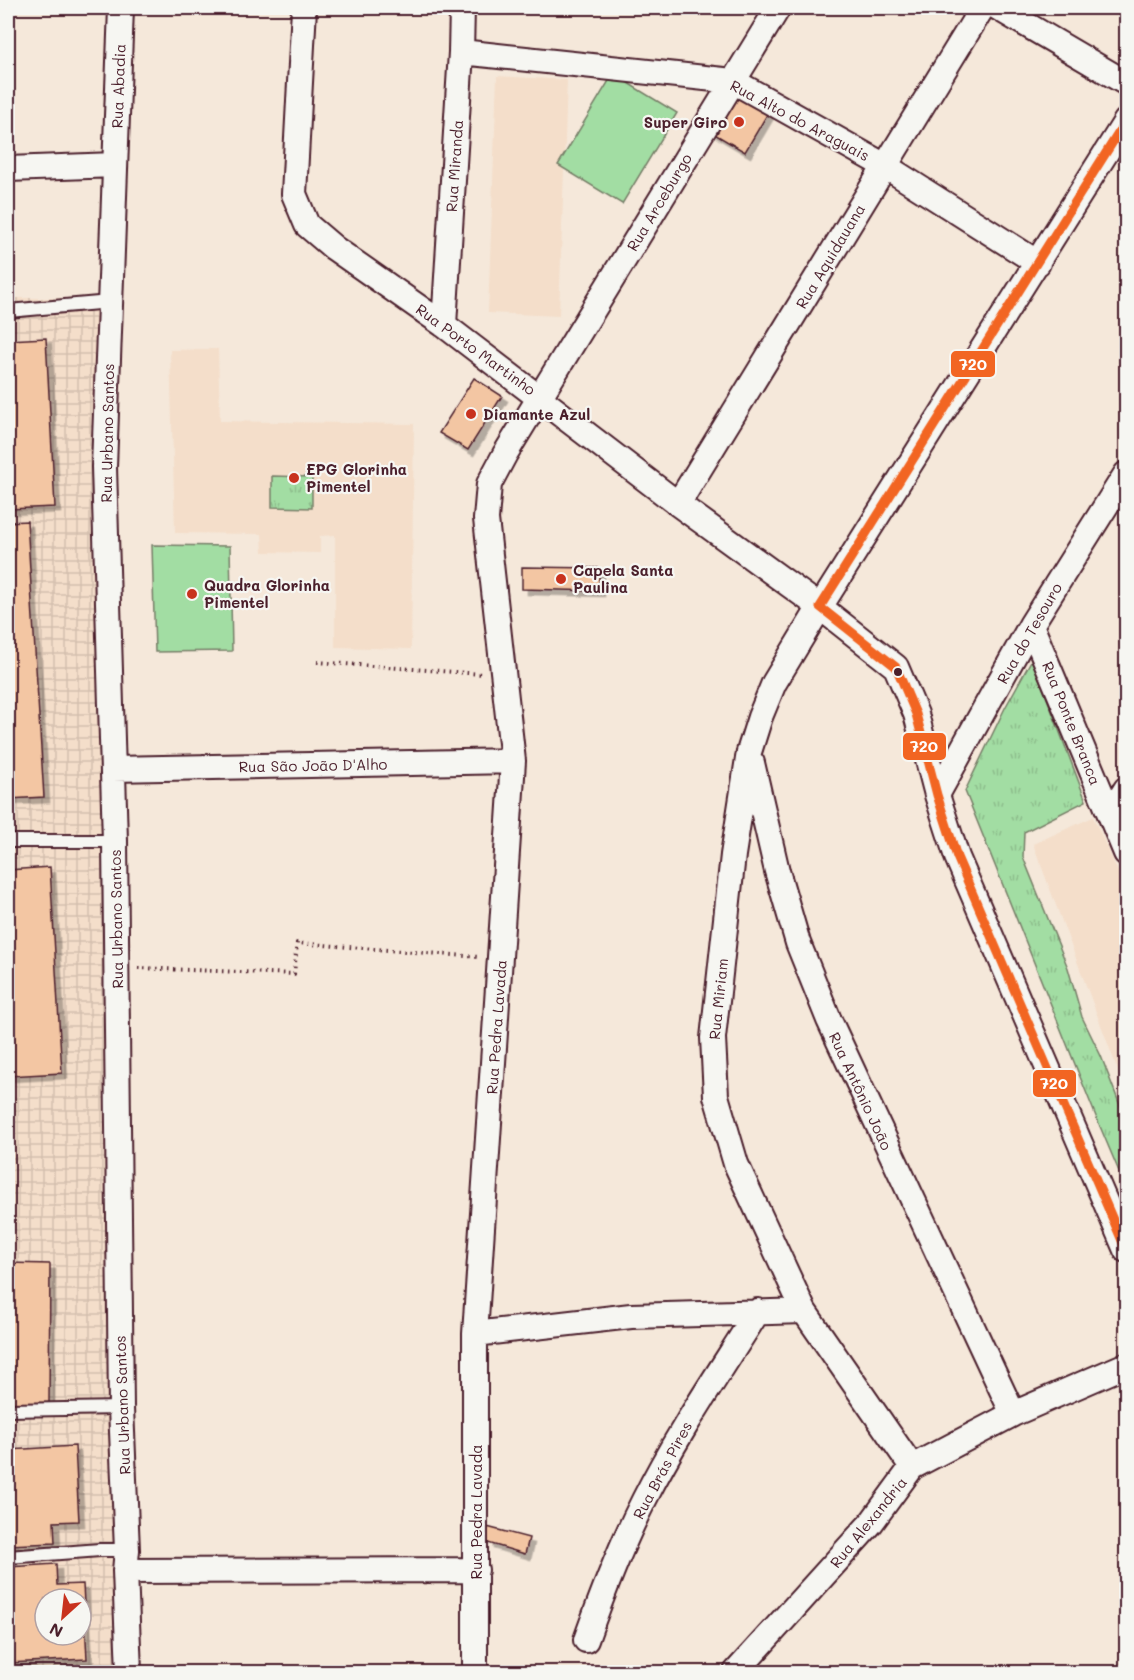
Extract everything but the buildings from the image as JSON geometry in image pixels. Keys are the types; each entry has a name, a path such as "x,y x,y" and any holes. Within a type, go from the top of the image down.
{"street":[{"name":"Rua Abadia","path":"115,165 121,8"},
{"name":"Rua Porto Martinho","path":"304,8 294,194 307,225 334,248 540,396 678,504 820,607 896,667 916,714 957,857 1126,1250"},
{"name":"Rua Miranda","path":"444,325 462,8"},
{"name":"Rua Arceburgo","path":"540,396 778,8"},
{"name":"Rua Aquidauana","path":"678,504 981,8"},
{"path":"998,8 1126,83"},
{"name":"Rua Alto do Araguais","path":"461,52 733,81 885,166 1038,262"},
{"name":"Rua Miriam","path":"912,1467 804,1311 736,1164 716,1096 713,1038 733,855 749,752 774,683 1126,121"},
{"path":"8,169 115,165"},
{"name":"Rua Urbano Santos","path":"115,165 104,466 115,841 121,1408 129,1672"},
{"name":"Rua Pedra Lavada","path":"475,1672 475,1334 513,760 486,519 489,484 540,396"},
{"name":"Rua do Tesouro","path":"938,795 1031,625 1126,474"},
{"name":"Rua Ponte Branca","path":"1031,625 1126,853"},
{"name":"Rua Antônio João","path":"749,752 777,871 795,933 828,1020 1012,1414"},
{"name":"Rua São João D'Alho","path":"113,769 513,760"},
{"path":"1110,815 1126,789"},
{"name":"Rua Brás Pires","path":"586,1640 610,1574 644,1500 688,1422 758,1311"},
{"path":"475,1334 631,1316 804,1311"},
{"name":"Rua Alexandria","path":"736,1672 871,1523 912,1467 1012,1414 1126,1365"},
{"path":"126,1561 476,1570"}],"lane":[{"path":"8,311 110,302"},
{"path":"8,841 115,841"},
{"path":"8,1410 121,1408"},
{"path":"8,1557 100,1550 126,1561"}],"path":[{"path":"317,662 503,676"},
{"path":"116,968 294,974 297,943 501,959"}],"shaded area":[{"path":"497,76 567,80 559,316 488,313"},
{"path":"8,298 101,298 130,1672 8,1672"},
{"name":"EPG Glorinha Pimentel","path":"218,349 220,421 414,424 411,649 335,647 335,535 320,536 320,553 263,552 262,534 175,533 170,350"},
{"path":"1093,817 1126,889 1126,1092 1033,844"}],"green space":[{"path":"613,74 677,113 622,204 558,165"},
{"path":"272,476 312,477 312,508 272,507"},
{"name":"Quadra Glorinha Pimentel","path":"152,545 230,546 232,651 155,652"},
{"path":"1032,659 1086,801 1024,832 1023,857 1068,968 1082,1017 1101,1056 1126,1121 1126,1188 965,791 1005,708"}],"transit line":[{"name":"720","path":"820,607 1126,121"},
{"name":"720","path":"820,607 896,667 916,714 937,795 957,857 1126,1250"}],"place":[{"name":"Super Giro","path":"739,122"},
{"name":"Diamante Azul","path":"471,414"},
{"name":"EPG Glorinha Pimentel","path":"294,478"},
{"name":"Capela Santa Paulina","path":"561,579"},
{"name":"Quadra Glorinha Pimentel","path":"192,594"}]}
